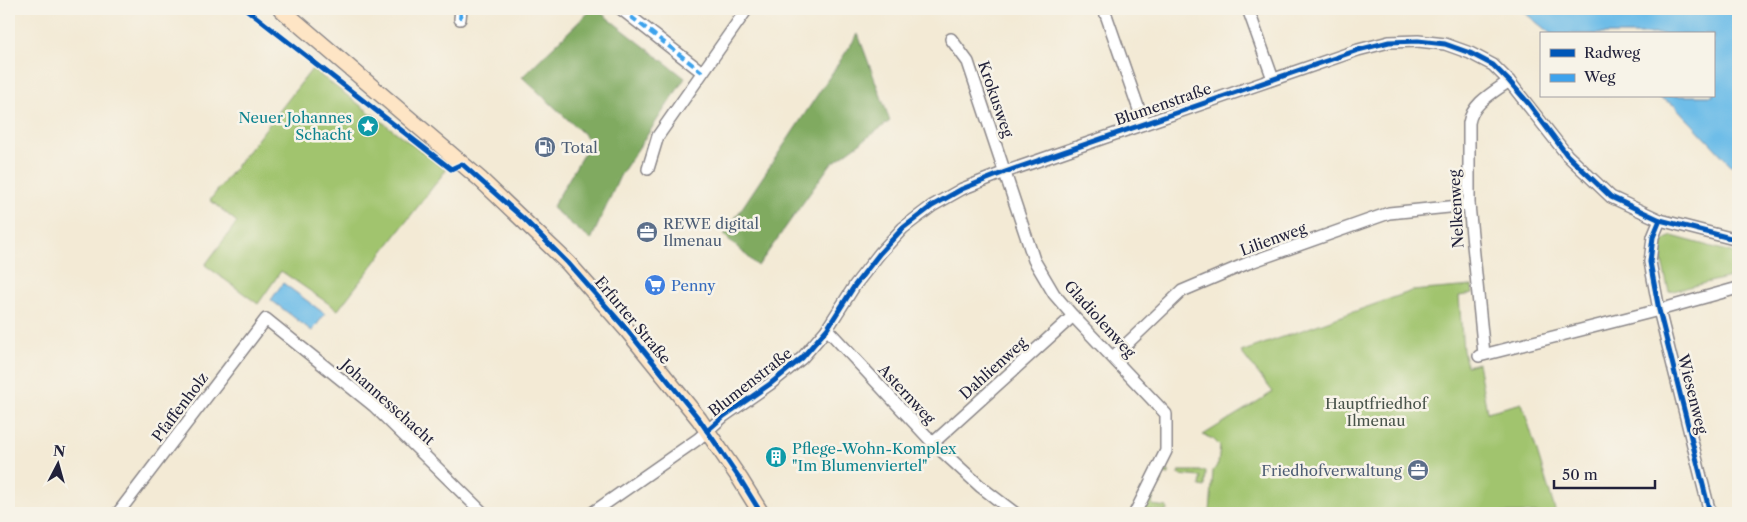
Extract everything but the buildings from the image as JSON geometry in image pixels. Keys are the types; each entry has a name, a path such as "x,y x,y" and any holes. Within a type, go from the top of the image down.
{"main road":[{"name":"Erfurter Straße","path":"281,9 480,179 562,257 627,330 707,431 761,513"}],"street":[{"path":"621,9 702,72"},
{"path":"648,169 658,136 747,9"},
{"path":"1104,9 1144,124"},
{"path":"1248,9 1273,79"},
{"name":"Krokusweg","path":"951,39 968,62 1005,172"},
{"name":"Blumenstraße","path":"592,513 707,431 724,416 770,384 802,358 827,329 855,285 880,253 903,228 932,206 962,189 1005,172 1358,50 1389,42 1418,41 1445,44 1470,53 1493,66 1509,81 1567,155 1611,197 1660,220 1738,240"},
{"name":"Nelkenweg","path":"1509,81 1474,108 1470,117 1469,205 1481,355 1659,310"},
{"name":"Gladiolenweg","path":"1005,172 1034,260 1054,294 1166,414 1166,451 1135,513"},
{"name":"Lilienweg","path":"1113,358 1182,291 1248,263 1389,213 1469,205"},
{"path":"1660,220 1653,237 1650,262 1659,310 1738,288"},
{"name":"Wiesenweg","path":"1659,310 1710,513"},
{"name":"Dahlienweg","path":"932,443 1073,316"},
{"name":"Pfaffenholz","path":"118,513 266,320"},
{"name":"Johannesschacht","path":"266,320 374,406 483,513"},
{"name":"Asternweg","path":"827,329 932,443 981,487 1015,513"}],"green space":[{"path":"592,9 596,9 685,78 620,176 591,240 552,208 591,141 522,77"},
{"path":"858,34 890,121 830,165 758,266 724,235"},
{"path":"312,69 446,170 338,310 281,271 258,304 205,265 237,222 210,200"},
{"path":"1672,236 1738,254 1738,275 1669,292 1660,253 1663,241"},
{"name":"Hauptfriedhof Ilmenau","path":"1472,286 1473,294 1459,296 1463,351 1467,366 1478,363 1487,412 1522,403 1556,513 1210,513 1213,471 1218,464 1220,446 1213,439 1203,435 1273,392 1241,352 1412,291"},
{"path":"1162,471 1169,471 1169,474 1162,474 1161,484 1156,484 1152,505 1167,507 1167,511 1145,510 1144,513 1140,513"},
{"path":"1179,471 1206,471 1205,487 1200,486 1201,477 1179,475"}],"water":[{"path":"1520,9 1738,9 1738,168 1731,165 1674,105 1660,98 1714,98 1714,32 1549,32"},
{"path":"283,283 325,314 312,331 271,300"}],"marked path":[{"path":"460,19 461,9"},
{"path":"621,9 702,72"}],"cycle path":[{"path":"246,9 451,169 462,164 525,220 568,263 627,330 699,419 761,513"},
{"path":"707,431 724,416 770,384 802,358 827,329 855,285 880,253 903,228 932,206 962,189 1005,172 1358,50 1389,42 1418,41 1445,44 1470,53 1493,65 1529,104 1567,155 1611,197 1660,220 1738,240"},
{"path":"1660,220 1653,237 1650,262 1659,310 1710,513"}],"place":[{"name":"Neuer Johannes Schacht","path":"368,126"},
{"name":"Total","path":"545,147"},
{"name":"REWE digital Ilmenau","path":"647,232"},
{"name":"Penny","path":"655,285"},
{"name":"Pflege-Wohn-Komplex \"Im Blumenviertel\"","path":"776,457"},
{"name":"Friedhofverwaltung","path":"1418,470"}]}
